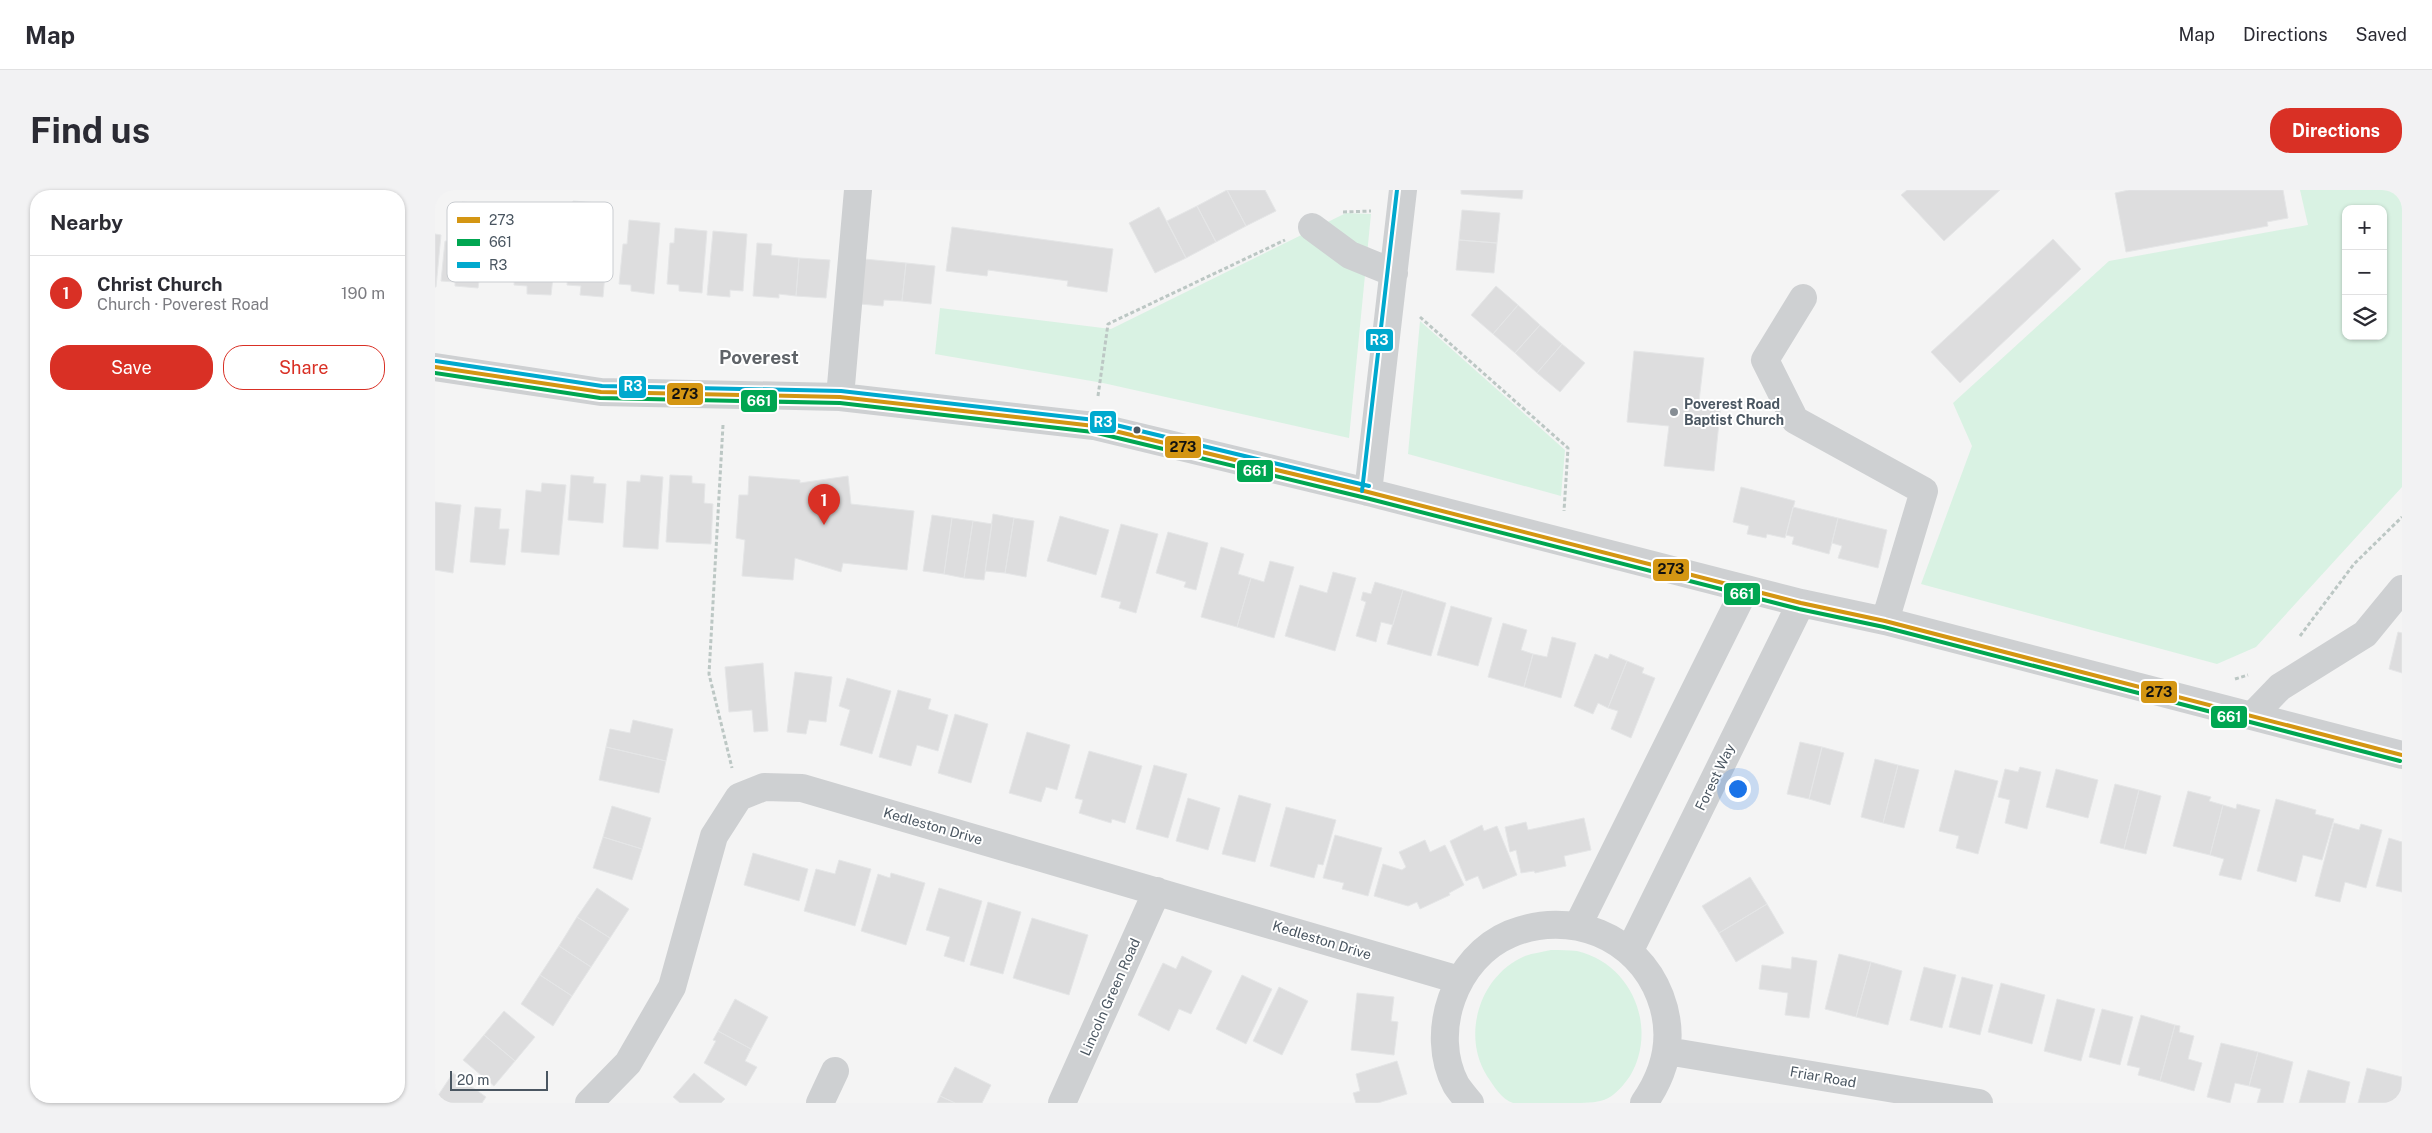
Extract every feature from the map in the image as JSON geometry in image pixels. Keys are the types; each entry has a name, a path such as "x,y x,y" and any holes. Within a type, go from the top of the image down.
{"street":[{"path":"839,397 858,190"},
{"path":"1368,492 1401,201"},
{"path":"1312,227 1350,255 1393,282"},
{"path":"1803,298 1765,360 1795,420 1924,491 1885,621"},
{"path":"435,367 601,392 839,397 1094,426 1368,492 1801,603 1885,621 2402,755"},
{"path":"1578,925 1745,589"},
{"path":"2253,715 2280,687 2365,634 2402,589"},
{"name":"Forest Way","path":"1630,950 1801,603"},
{"name":"Kedleston Drive","path":"739,797 765,787 802,788 1459,980"},
{"path":"589,1103 628,1063 672,987 714,836 739,797"},
{"name":"Lincoln Green Road","path":"1062,1103 1157,891"},
{"path":"1470,1103 1456,1084 1446,1050 1447,1014 1459,980 1481,953 1509,934 1543,924 1578,925 1605,934 1630,950 1653,979 1667,1014 1667,1051 1657,1084 1644,1103"},
{"name":"Friar Road","path":"1667,1051 1979,1103"},
{"path":"820,1103 835,1071"}],"path":[{"path":"1094,426 1109,324 1346,210 1401,201"},
{"path":"1393,282 1568,448 1561,542"},
{"path":"725,394 709,674 739,797"},
{"path":"2299,638 2355,564 2402,517"},
{"path":"2230,680 2253,673"}],"green space":[{"path":"2300,190 2402,190 2402,487 2256,647 2217,664 1921,584 1972,446 1953,403 2109,261 2308,225"},
{"path":"1346,213 1371,214 1349,438 1103,383 935,354 940,308 1111,329"},
{"path":"1420,321 1565,450 1561,496 1408,454"},
{"path":"1551,950 1577,951 1597,958 1613,969 1626,984 1635,1001 1640,1019 1641,1038 1638,1058 1630,1076 1623,1085 1617,1092 1605,1100 1581,1103 1513,1103 1505,1099 1495,1088 1479,1060 1476,1043 1476,1025 1479,1008 1486,992 1496,977 1509,965 1525,956"}],"building":[{"path":"1227,190 1246,226 1216,242 1197,206"},
{"path":"1227,190 1265,190 1276,211 1246,226"},
{"path":"1461,190 1523,190 1522,199 1461,194"},
{"path":"1907,190 2000,190 1944,241 1901,195"},
{"path":"2129,190 2283,190 2288,218 2267,222 2268,226 2126,252 2115,193"},
{"path":"1197,206 1216,242 1186,258 1167,221"},
{"path":"1159,207 1186,258 1155,273 1129,223"},
{"path":"1462,210 1500,213 1497,243 1459,240"},
{"path":"629,220 660,223 654,294 631,291 631,285 619,284 623,244 627,244"},
{"path":"952,227 1113,249 1107,292 1067,286 1068,281 988,270 987,276 946,271"},
{"path":"675,228 707,231 702,293 679,291 679,285 667,284 670,243 674,243"},
{"path":"713,231 747,234 743,291 730,290 730,297 707,295"},
{"path":"435,234 441,235 436,287 435,287"},
{"path":"2053,239 2081,269 1960,383 1931,352"},
{"path":"1459,240 1497,243 1494,273 1456,270"},
{"path":"445,241 447,241 447,281 441,281"},
{"path":"757,243 772,244 771,255 799,258 796,296 779,294 779,298 753,296"},
{"path":"799,258 830,260 826,298 796,296"},
{"path":"864,259 906,263 902,301 884,300 883,306 860,304"},
{"path":"906,263 935,266 931,304 902,301"},
{"path":"455,282 479,282 478,288 455,286"},
{"path":"514,282 552,282 551,295 527,294 527,286 514,285"},
{"path":"567,282 604,282 603,297 580,295 581,286 567,285"},
{"path":"1496,286 1518,305 1493,334 1471,315"},
{"path":"1518,305 1540,325 1515,353 1493,334"},
{"path":"1540,325 1562,344 1537,373 1515,353"},
{"path":"1562,344 1585,363 1560,392 1537,373"},
{"name":"Poverest Road Baptist Church","path":"1634,351 1704,358 1699,401 1721,403 1714,471 1664,466 1669,426 1627,422"},
{"path":"571,475 594,477 593,483 606,484 603,523 568,520"},
{"path":"641,475 663,477 658,549 623,547 627,481 640,482"},
{"path":"670,475 692,476 692,483 705,484 704,503 713,504 711,544 666,542"},
{"path":"749,476 800,480 800,483 848,476 851,504 914,511 907,570 843,563 841,572 795,558 793,580 742,576 745,540 736,538 739,495 748,495"},
{"path":"542,483 566,485 559,555 521,552 526,490 541,492"},
{"path":"1741,487 1795,501 1785,538 1767,534 1766,538 1747,534 1749,526 1733,522"},
{"path":"435,502 461,505 453,573 435,570"},
{"path":"475,507 501,509 499,529 509,529 505,565 470,562"},
{"path":"1793,507 1838,518 1829,554 1792,544 1794,537 1786,535"},
{"path":"993,514 1014,518 1005,573 985,571"},
{"path":"932,515 952,518 944,574 923,571"},
{"path":"1060,516 1109,530 1096,575 1047,561"},
{"path":"952,518 973,521 964,578 944,574"},
{"path":"1014,518 1034,521 1026,577 1005,573"},
{"path":"1838,518 1887,530 1878,568 1838,558 1842,546 1832,543"},
{"path":"973,521 992,524 984,580 964,578"},
{"path":"1121,524 1158,534 1136,613 1119,608 1121,602 1101,597"},
{"path":"1168,532 1208,543 1196,590 1184,587 1186,582 1156,573"},
{"path":"1221,547 1244,554 1238,574 1251,578 1237,627 1201,617"},
{"path":"1270,561 1294,567 1274,638 1237,627 1251,578 1264,582"},
{"path":"1333,572 1356,578 1335,651 1285,636 1300,585 1327,593"},
{"path":"1375,582 1403,590 1393,625 1381,622 1376,642 1356,636 1366,602 1361,600 1363,592 1371,594"},
{"path":"1403,590 1446,603 1431,656 1387,644"},
{"path":"1451,606 1492,618 1478,666 1437,655"},
{"path":"1503,623 1527,630 1521,650 1533,654 1524,687 1488,677"},
{"path":"2398,632 2402,633 2402,673 2389,669"},
{"path":"1552,637 1576,643 1561,698 1524,687 1533,654 1547,657"},
{"path":"1595,654 1608,659 1610,654 1627,661 1608,708 1598,703 1593,714 1574,706"},
{"path":"1627,661 1644,668 1642,673 1655,678 1631,738 1611,729 1618,711 1608,708"},
{"path":"763,663 768,731 754,732 752,710 729,712 725,667"},
{"path":"795,672 832,677 826,722 809,720 806,734 787,732"},
{"path":"847,678 891,691 872,754 840,745 850,710 839,706"},
{"path":"898,690 931,699 928,709 948,715 938,751 917,745 911,766 879,757"},
{"path":"955,714 988,724 971,783 938,773"},
{"path":"633,720 673,729 666,761 606,747 610,729 630,733"},
{"path":"1027,732 1070,745 1057,790 1046,787 1041,802 1009,793"},
{"path":"1800,742 1822,747 1809,799 1787,794"},
{"path":"606,747 666,761 659,793 599,780"},
{"path":"1822,747 1844,753 1830,805 1809,799"},
{"path":"1089,751 1142,766 1125,823 1112,819 1111,823 1079,813 1083,800 1075,798"},
{"path":"1875,759 1898,765 1883,823 1861,817"},
{"path":"1154,765 1187,774 1168,838 1136,829"},
{"path":"1898,765 1919,770 1904,828 1883,823"},
{"path":"2020,767 2041,772 2027,829 2005,823 2010,800 1998,797 2005,769 2018,772"},
{"path":"2056,769 2098,780 2088,818 2046,807"},
{"path":"1955,770 1998,781 1978,854 1956,848 1959,836 1939,831"},
{"path":"2115,784 2139,790 2124,849 2100,843"},
{"path":"2139,790 2161,796 2146,854 2124,849"},
{"path":"2188,791 2211,797 2209,801 2223,805 2210,855 2173,846"},
{"path":"1239,795 1271,804 1255,862 1222,854"},
{"path":"1188,798 1220,808 1208,850 1176,841"},
{"path":"2276,799 2316,810 2315,814 2334,819 2322,860 2303,855 2296,882 2257,871"},
{"path":"2237,804 2260,810 2241,880 2219,875 2224,859 2210,855 2223,805 2236,809"},
{"path":"612,806 651,818 642,849 603,837"},
{"path":"1286,807 1336,820 1323,865 1318,864 1314,878 1270,866"},
{"path":"1584,818 1591,850 1564,856 1566,866 1535,873 1534,871 1521,873 1516,850 1510,852 1505,827 1526,822 1528,830"},
{"path":"2334,823 2359,830 2361,824 2382,830 2366,888 2345,882 2340,902 2315,896"},
{"path":"1482,825 1484,831 1497,826 1517,875 1483,889 1478,876 1466,881 1450,841"},
{"path":"1335,835 1382,848 1368,896 1342,889 1344,883 1323,878"},
{"path":"603,837 642,849 632,880 593,868"},
{"path":"2389,838 2402,842 2402,892 2376,886"},
{"path":"1425,840 1430,852 1445,845 1464,885 1449,893 1450,895 1420,909 1417,902 1408,906 1374,896 1383,864 1402,870 1406,867 1399,852"},
{"path":"753,853 808,869 799,901 744,885"},
{"path":"839,860 871,869 855,926 804,911 816,869 835,874"},
{"path":"891,873 925,883 906,945 861,931 878,874 890,878"},
{"path":"1750,877 1767,904 1719,933 1702,906"},
{"path":"597,888 629,909 610,938 577,917"},
{"path":"939,888 982,901 964,962 944,956 950,937 926,930"},
{"path":"988,902 1021,912 1003,974 970,965"},
{"path":"1767,904 1784,933 1736,962 1719,933"},
{"path":"577,917 610,938 591,967 559,946"},
{"path":"1032,918 1088,935 1069,995 1013,978"},
{"path":"559,946 591,967 572,996 540,975"},
{"path":"1839,954 1871,962 1856,1017 1825,1009"},
{"path":"1182,956 1212,971 1191,1014 1179,1009 1169,1031 1138,1015 1163,963 1176,969"},
{"path":"1792,957 1817,961 1809,1018 1785,1015 1788,993 1759,989 1762,965 1791,969"},
{"path":"1871,962 1902,971 1888,1025 1856,1017"},
{"path":"1924,967 1956,975 1942,1028 1910,1020"},
{"path":"540,975 572,996 553,1026 521,1004"},
{"path":"1242,975 1272,989 1246,1044 1216,1029"},
{"path":"1962,977 1993,985 1980,1035 1949,1027"},
{"path":"2001,983 2045,995 2032,1044 1988,1032"},
{"path":"1279,987 1308,1001 1282,1055 1253,1041"},
{"path":"1357,993 1394,997 1391,1021 1398,1022 1394,1055 1351,1050"},
{"path":"735,999 768,1017 751,1049 718,1031"},
{"path":"2057,999 2095,1009 2081,1061 2044,1051"},
{"path":"2102,1009 2133,1017 2120,1065 2089,1057"},
{"path":"504,1011 535,1037 515,1061 484,1035"},
{"path":"2141,1015 2175,1025 2160,1081 2138,1075 2140,1068 2127,1065"},
{"path":"2175,1025 2180,1026 2179,1032 2194,1036 2188,1059 2202,1063 2194,1091 2160,1081"},
{"path":"718,1031 751,1049 745,1061 757,1067 746,1086 704,1063 716,1041 713,1040"},
{"path":"484,1035 515,1061 494,1086 463,1060"},
{"path":"2221,1043 2258,1052 2249,1086 2235,1083 2230,1103 2207,1097"},
{"path":"2258,1052 2293,1062 2283,1103 2257,1103 2261,1089 2249,1086"},
{"path":"1397,1061 1407,1094 1378,1103 1356,1103 1353,1093 1360,1091 1356,1074"},
{"path":"955,1067 991,1085 982,1103 955,1103 940,1096"},
{"path":"2367,1068 2402,1077 2400,1103 2358,1103"},
{"path":"2308,1070 2350,1082 2345,1103 2299,1103"},
{"path":"453,1073 486,1097 482,1103 439,1103 435,1100"},
{"path":"694,1073 725,1099 721,1103 680,1103 673,1097"},
{"path":"940,1096 955,1103 937,1103"}],"transit line":[{"name":"R3","path":"1362,491 1397,190"},
{"name":"R3","path":"436,361 602,386 841,391 1095,420 1369,486"},
{"name":"273","path":"435,367 601,392 840,397 1094,426 1368,492 1801,603 1885,621 2402,755"},
{"name":"661","path":"435,373 600,398 840,403 1093,432 1366,498 1799,609 1884,627 2400,761"}],"place":[{"name":"Poverest Road Baptist Church","path":"1674,412"},
{"name":"Christ Church","path":"824,525"}],"district":[{"name":"Poverest","path":"759,357"}]}
